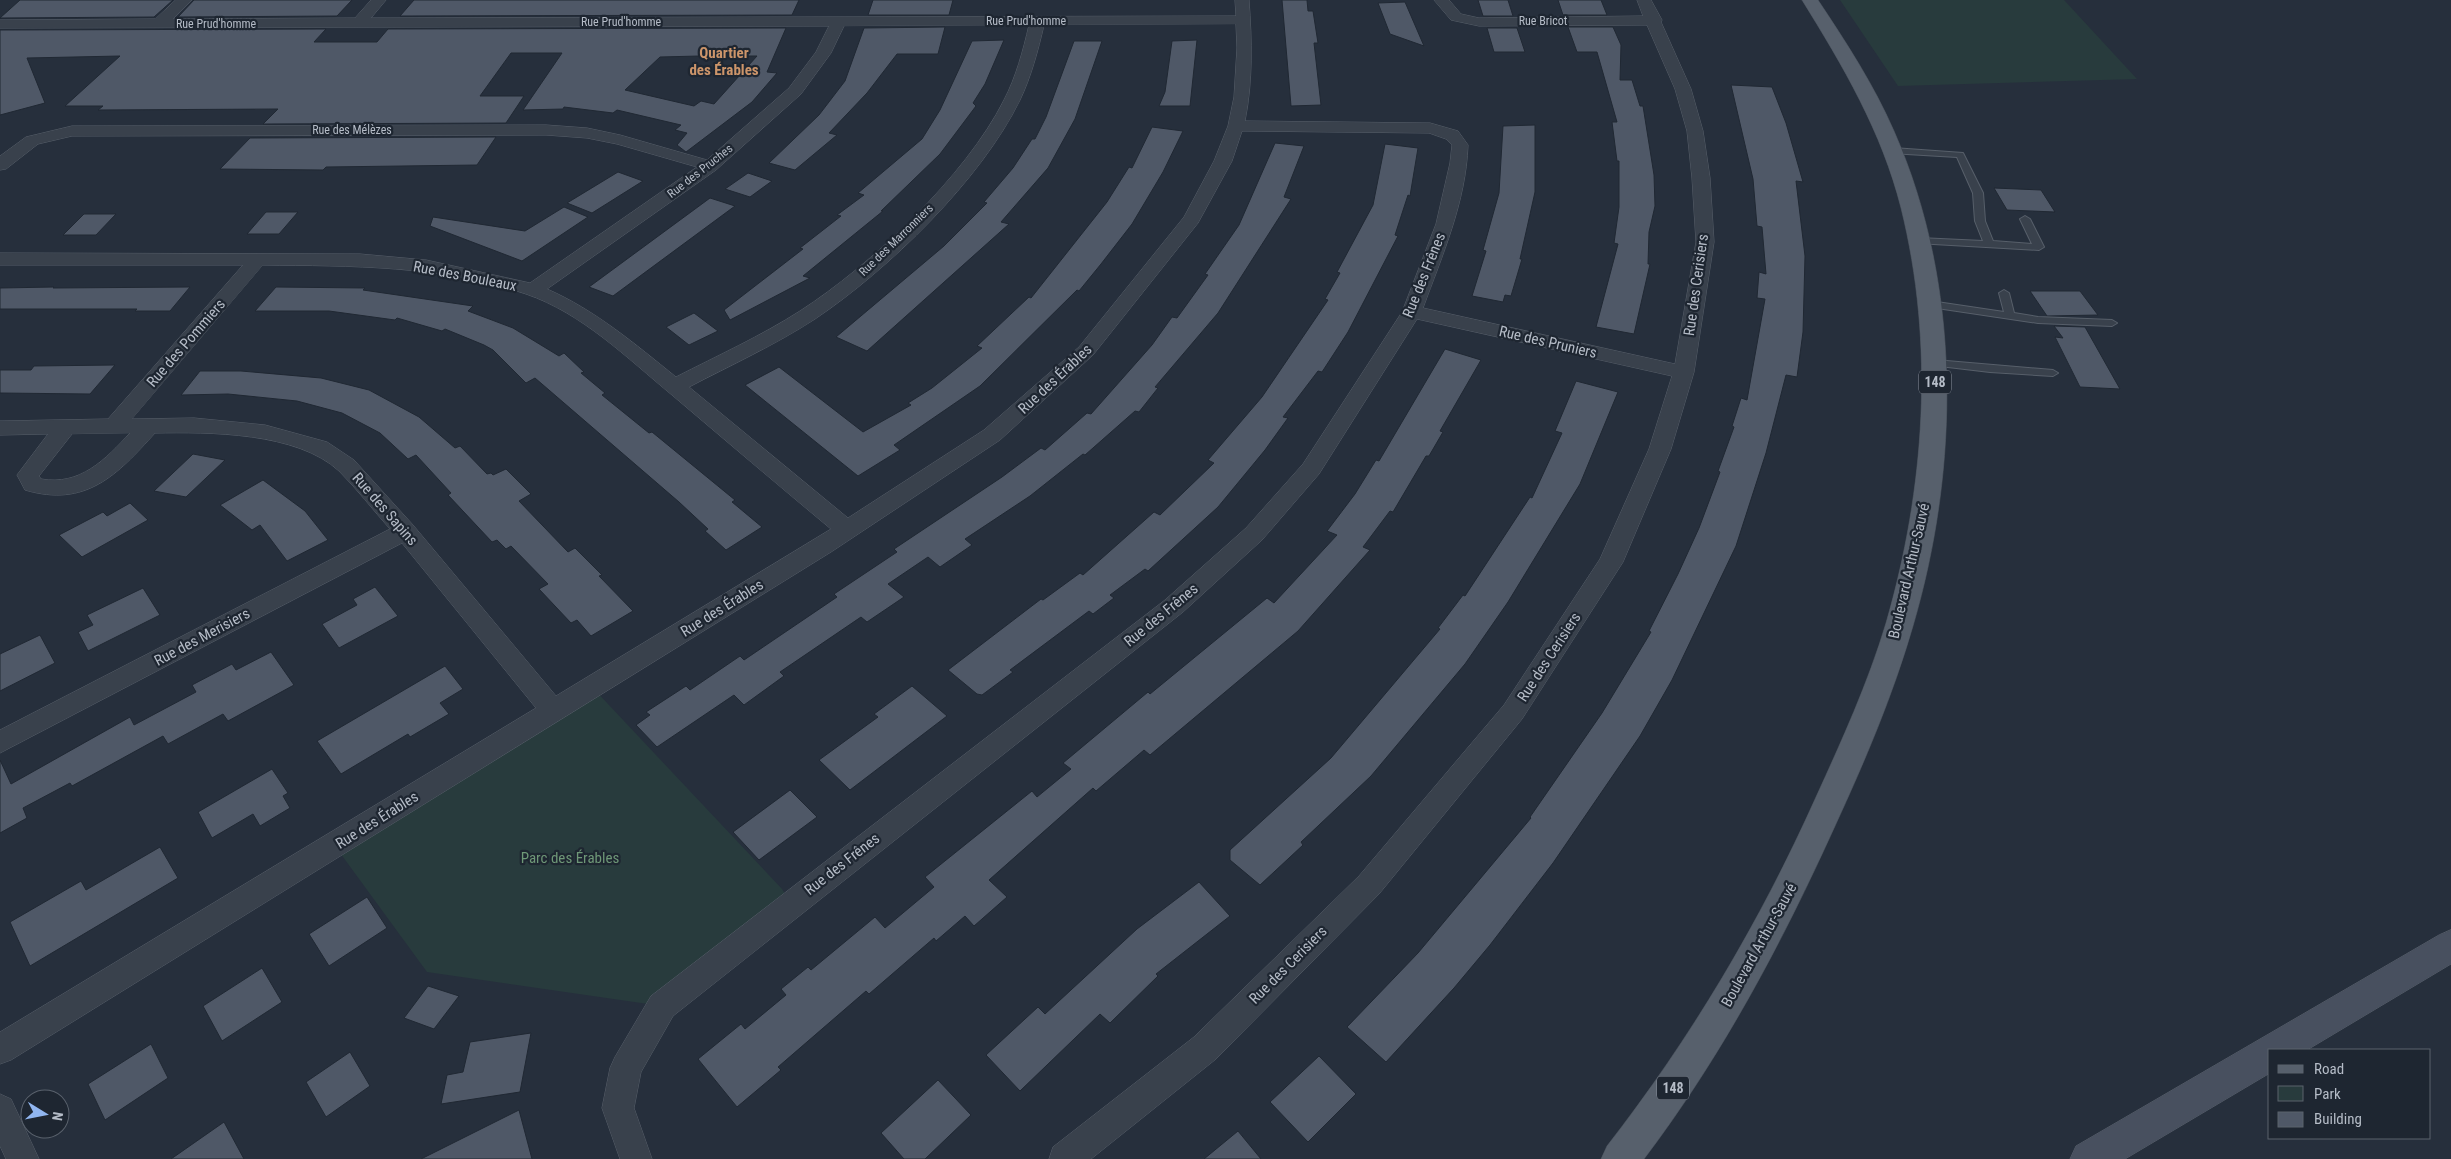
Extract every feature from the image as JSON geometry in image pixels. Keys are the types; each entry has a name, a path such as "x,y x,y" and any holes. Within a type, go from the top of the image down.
{"main road":[{"name":"Boulevard Arthur-Sauvé","path":"1620,1159 1654,1116 1759,951 1798,875 1866,718 1900,624 1917,553 1931,458 1935,363 1930,304 1919,241 1908,197 1893,151 1861,84 1810,0"}],"street":[{"path":"157,25 184,0"},
{"path":"358,24 379,0"},
{"name":"Rue Bricot","path":"1441,0 1456,18 1479,22 1649,10"},
{"name":"Rue Prud'homme","path":"0,24 1038,21 1242,10"},
{"name":"Rue des Érables","path":"0,1049 848,530 992,435 1086,351 1192,219 1223,161 1236,126 1244,82 1242,10"},
{"name":"Rue des Cerisiers","path":"1065,1159 1205,1048 1369,885 1513,712 1611,562 1660,450 1684,372 1705,242 1701,178 1695,131 1685,97 1649,10"},
{"name":"Rue des Marronniers","path":"675,386 806,315 871,267 954,184 1007,110 1025,65 1038,21"},
{"name":"Rue des Pruches","path":"533,290 710,166 795,91 823,53 838,22"},
{"name":"Rue des Frênes","path":"636,1159 618,1108 626,1068 662,1006 1174,606 1254,534 1311,470 1412,312 1445,224 1459,163 1460,145 1452,135 1430,128 1236,126"},
{"name":"Rue des Mélèzes","path":"0,165 21,146 40,135 72,131 546,130 587,133 620,140 710,166"},
{"name":"Rue des Bouleaux","path":"0,259 360,260 426,266 533,290 568,305 622,343 848,530"},
{"name":"Rue des Pommiers","path":"115,425 257,261"},
{"name":"Rue des Pruniers","path":"1412,312 1684,372"},
{"path":"65,428 28,475 33,485 60,489 82,483 121,458 150,424"},
{"name":"Rue des Sapins","path":"0,428 65,428 150,424 194,425 265,432 319,447 346,465 404,531 553,711"},
{"name":"Rue des Merisiers","path":"0,742 404,531"},
{"path":"2276,1049 2451,946"},
{"path":"2089,1159 2268,1054"},
{"path":"0,1110 23,1159"}],"lane":[{"path":"1893,151 1960,155 1978,193 1980,221 1989,244"},
{"path":"1919,241 2039,247 2026,219"},
{"path":"2004,293 2010,316"},
{"path":"1930,304 2058,322 2112,323"},
{"path":"1935,363 1997,370 2053,373"}],"green space":[{"path":"1840,0 2064,0 2137,79 1898,86"},
{"name":"Parc des Érables","path":"592,687 782,889 791,904 662,1006 427,972 335,846"}],"building":[{"path":"20,0 173,0 154,17 0,18"},
{"path":"194,0 352,0 337,16 178,17"},
{"path":"414,0 799,0 792,15 400,16"},
{"path":"873,0 953,0 949,15 868,15"},
{"path":"1282,0 1307,0 1308,11 1313,11 1318,43 1314,43 1321,105 1291,106"},
{"path":"1478,0 1508,0 1513,16 1483,16"},
{"path":"1558,0 1601,0 1607,15 1563,15"},
{"path":"1405,2 1424,46 1390,34 1378,3"},
{"path":"945,27 938,54 897,54 867,93 829,133 837,135 795,170 769,163 819,115 845,81 864,28"},
{"path":"1568,27 1613,27 1621,45 1620,80 1632,80 1640,106 1643,106 1654,175 1655,206 1649,232 1648,264 1650,264 1634,334 1596,327 1618,244 1614,243 1619,207 1619,161 1617,161 1612,122 1617,122 1597,52 1577,52"},
{"path":"786,28 767,72 777,73 752,102 686,152 677,145 687,133 675,130 681,125 617,110 613,113 564,107 563,109 523,110 562,53 511,53 480,96 524,96 506,123 263,124 278,109 98,110 103,106 65,106 120,56 27,58 45,103 0,115 0,30 326,29 314,42 377,42 388,29","holes":["757,56 714,104 701,101 694,106 625,90 660,57"]},
{"path":"1487,28 1517,28 1525,52 1494,52"},
{"path":"1004,40 985,84 973,103 976,106 940,154 881,211 883,211 803,276 810,278 730,320 724,310 803,249 800,248 841,216 837,215 864,195 858,193 922,139 940,110 972,41"},
{"path":"1197,40 1190,106 1159,106 1165,92 1172,41"},
{"path":"1074,41 1102,41 1075,119 1048,168 1001,222 1009,224 867,351 836,337 944,246 987,203 984,202 1013,168 1032,139 1035,139 1046,117"},
{"path":"1731,85 1772,87 1786,123 1803,182 1796,181 1805,256 1803,332 1797,377 1786,375 1766,453 1736,546 1672,680 1640,736 1553,863 1490,945 1454,988 1386,1062 1347,1027 1418,953 1531,818 1602,713 1651,632 1649,631 1678,574 1699,528 1720,472 1718,471 1734,427 1732,426 1741,398 1747,400 1765,299 1757,298 1759,272 1766,274 1762,227 1757,226 1753,179"},
{"path":"1535,125 1535,192 1520,259 1522,259 1511,296 1505,295 1503,302 1472,296 1486,251 1483,250 1499,193 1503,126"},
{"path":"1152,127 1183,131 1163,172 1132,224 1101,264 1079,291 1077,290 980,386 894,445 900,450 858,476 745,385 779,367 863,432 911,405 908,403 932,388 982,348 977,346 1029,297 1031,298 1107,202 1129,167 1132,168"},
{"path":"496,137 477,165 326,167 323,170 220,169 250,138"},
{"path":"1275,143 1304,146 1284,197 1291,199 1218,313 1155,387 1158,388 1139,412 1135,411 1085,455 1083,454 1030,496 965,539 972,545 940,567 928,557 888,584 904,597 867,622 861,617 780,672 784,676 744,705 734,695 657,747 636,725 650,715 646,712 686,686 690,690 740,656 744,660 837,597 834,594 897,552 894,549 1002,477 1041,448 1045,450 1087,413 1091,414 1152,345 1172,317 1177,318 1208,275 1205,274 1239,225"},
{"path":"1385,144 1418,148 1410,196 1408,195 1395,235 1398,236 1348,332 1322,372 1318,371 1283,417 1288,418 1265,450 1218,507 1148,571 1145,569 1110,595 1114,598 1093,614 1089,611 1010,670 1013,672 982,695 977,694 948,670 1041,599 1043,600 1080,573 1083,575 1154,512 1160,515 1214,463 1208,460 1262,397 1328,300 1325,299 1340,273 1337,272 1373,205"},
{"path":"618,172 643,181 592,213 567,203"},
{"path":"748,173 772,181 750,197 725,189"},
{"path":"1994,188 2041,190 2055,212 2007,210"},
{"path":"710,198 735,206 613,296 589,287"},
{"path":"564,207 588,217 522,261 430,226 433,217 525,231"},
{"path":"266,212 298,212 279,234 247,234"},
{"path":"84,214 116,214 96,235 63,235"},
{"path":"190,287 170,311 135,311 137,309 0,309 0,288"},
{"path":"276,287 365,288 363,290 473,306 468,311 513,328 559,356 564,353 584,372 581,373 605,393 602,395 649,433 652,432 735,500 732,502 762,527 726,550 705,531 708,529 679,502 535,378 526,383 493,350 484,345 445,329 442,331 397,318 395,320 329,311 255,311"},
{"path":"2030,291 2080,291 2098,315 2047,316"},
{"path":"694,313 718,331 689,345 666,327"},
{"path":"2054,326 2085,327 2120,389 2080,387 2055,337 2063,338"},
{"path":"1445,349 1481,360 1440,431 1443,432 1429,456 1426,456 1393,512 1390,511 1363,547 1370,550 1298,631 1150,755 1144,750 1096,791 1093,788 989,880 1007,897 974,926 965,916 936,941 934,938 869,994 866,991 778,1067 781,1070 737,1107 698,1059 741,1024 745,1029 786,995 781,989 808,967 811,970 875,917 885,928 934,887 925,877 1032,791 1037,797 1071,769 1063,763 1148,692 1150,694 1267,598 1274,603 1337,535 1327,531 1355,494 1376,460 1379,461"},
{"path":"115,365 90,394 0,393 0,370 31,370 34,366"},
{"path":"200,371 241,371 321,378 369,390 419,417 455,448 460,446 487,474 491,473 493,475 506,469 531,494 519,501 568,552 575,548 602,575 599,576 633,611 591,636 577,620 571,623 539,589 548,584 511,546 506,549 497,540 492,542 448,495 451,493 416,455 408,459 380,433 342,413 297,401 228,394 181,395"},
{"path":"1576,381 1618,392 1580,484 1508,602 1465,664 1371,776 1301,842 1303,845 1260,885 1230,860 1230,850 1331,758 1440,629 1438,628 1463,595 1465,596 1530,497 1532,498 1562,433 1555,431"},
{"path":"193,454 225,460 186,497 154,491"},
{"path":"263,480 305,511 328,540 287,561 260,525 252,530 220,505"},
{"path":"130,503 148,520 82,557 59,535 103,512 107,516"},
{"path":"375,587 398,616 339,648 322,624 357,605 353,599"},
{"path":"143,588 160,615 88,651 78,632 93,625 87,615"},
{"path":"40,635 55,663 0,691 0,654"},
{"path":"271,652 294,685 228,721 223,714 168,744 163,736 72,786 70,783 23,808 27,818 0,833 0,760 11,784 130,717 134,725 196,692 192,685 232,664 236,670"},
{"path":"445,666 463,689 440,703 449,714 410,737 408,734 341,774 317,741"},
{"path":"912,686 947,716 850,790 819,760 878,717 874,714"},
{"path":"272,769 288,793 283,796 290,808 260,826 253,814 212,838 198,812"},
{"path":"790,790 817,817 759,860 733,832"},
{"path":"160,847 178,878 30,966 10,922 81,881 86,890"},
{"path":"1199,882 1230,916 1156,974 1158,976 1110,1023 1100,1014 1020,1091 986,1055 1038,1007 1045,1014 1137,929"},
{"path":"367,897 387,928 329,966 309,934"},
{"path":"262,968 282,1002 222,1041 203,1006"},
{"path":"428,986 459,996 434,1029 404,1018"},
{"path":"531,1033 520,1092 441,1104 447,1075 463,1072 470,1042"},
{"path":"151,1044 168,1078 105,1120 88,1084"},
{"path":"350,1052 370,1086 326,1117 306,1082"},
{"path":"1319,1056 1356,1094 1308,1142 1270,1102"},
{"path":"938,1080 971,1115 925,1159 904,1159 881,1133"},
{"path":"519,1110 532,1159 421,1159"},
{"path":"224,1122 244,1159 171,1159"},
{"path":"1238,1131 1261,1159 1204,1159"}],"district":[{"name":"Quartier des Érables","path":"724,62"}]}
